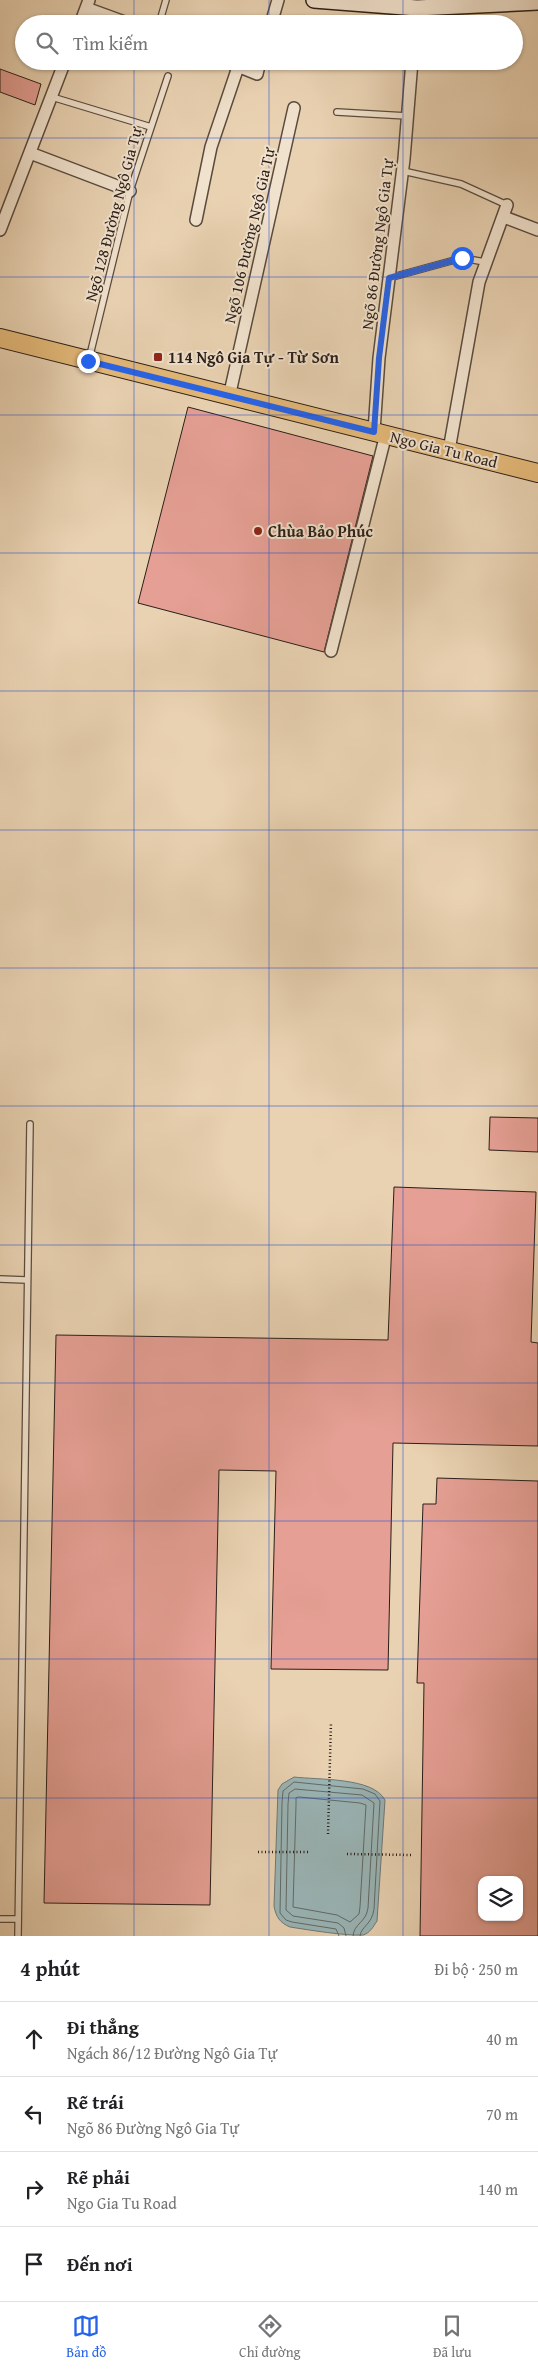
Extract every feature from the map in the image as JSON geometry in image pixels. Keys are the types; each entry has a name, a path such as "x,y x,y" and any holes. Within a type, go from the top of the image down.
{"main road":[{"name":"Ngo Gia Tu Road","path":"0,338 538,473"}],"street":[{"path":"274,15 278,0"},
{"path":"314,0 332,3 423,5 538,2"},
{"path":"88,4 111,15"},
{"path":"0,230 62,70"},
{"path":"196,220 212,147 237,70"},
{"path":"246,70 257,74 258,70"},
{"name":"Ngõ 86 Đường Ngô Gia Tự","path":"331,651 380,433 379,358 402,171 411,70"},
{"name":"Ngõ 106 Đường Ngô Gia Tự","path":"229,397 294,108"},
{"path":"30,154 130,191"},
{"path":"449,450 479,282 505,211 538,230"}],"lane":[{"path":"162,15 166,0"},
{"name":"Ngõ 128 Đường Ngô Gia Tự","path":"88,361 130,191 168,76"},
{"path":"52,97 151,127"},
{"path":"337,112 407,116"},
{"path":"402,171 461,184 505,211"},
{"path":"389,278 462,258 485,262"},
{"path":"18,1936 26,1280 30,1124"},
{"path":"0,1279 26,1280"},
{"path":"0,1919 18,1919"}],"path":[{"path":"328,1834 330,1722"},
{"path":"258,1852 310,1852"},
{"path":"347,1854 412,1855"}],"water":[{"path":"294,1777 357,1783 379,1793 385,1800 377,1921 371,1930 363,1935 337,1934 290,1927 284,1924 277,1916 274,1906 278,1790 282,1784"}],"building":[{"path":"0,69 41,84 35,105 0,92"},
{"name":"Chùa Bảo Phúc","path":"188,407 373,456 324,652 138,603"},
{"path":"490,1117 538,1118 538,1152 489,1150"},
{"path":"394,1187 536,1192 531,1342 538,1343 538,1446 393,1443 388,1670 271,1669 276,1471 219,1470 210,1905 44,1903 56,1335 388,1340"},
{"path":"437,1478 538,1481 538,1936 420,1936 424,1683 417,1683 423,1504 436,1504"}],"place":[{"name":"114 Ngô Gia Tự - Từ Sơn","path":"158,357"},
{"name":"Chùa Bảo Phúc","path":"258,531"}],"route":[{"path":"88,361 374,432 379,358 389,278 462,258"}]}
